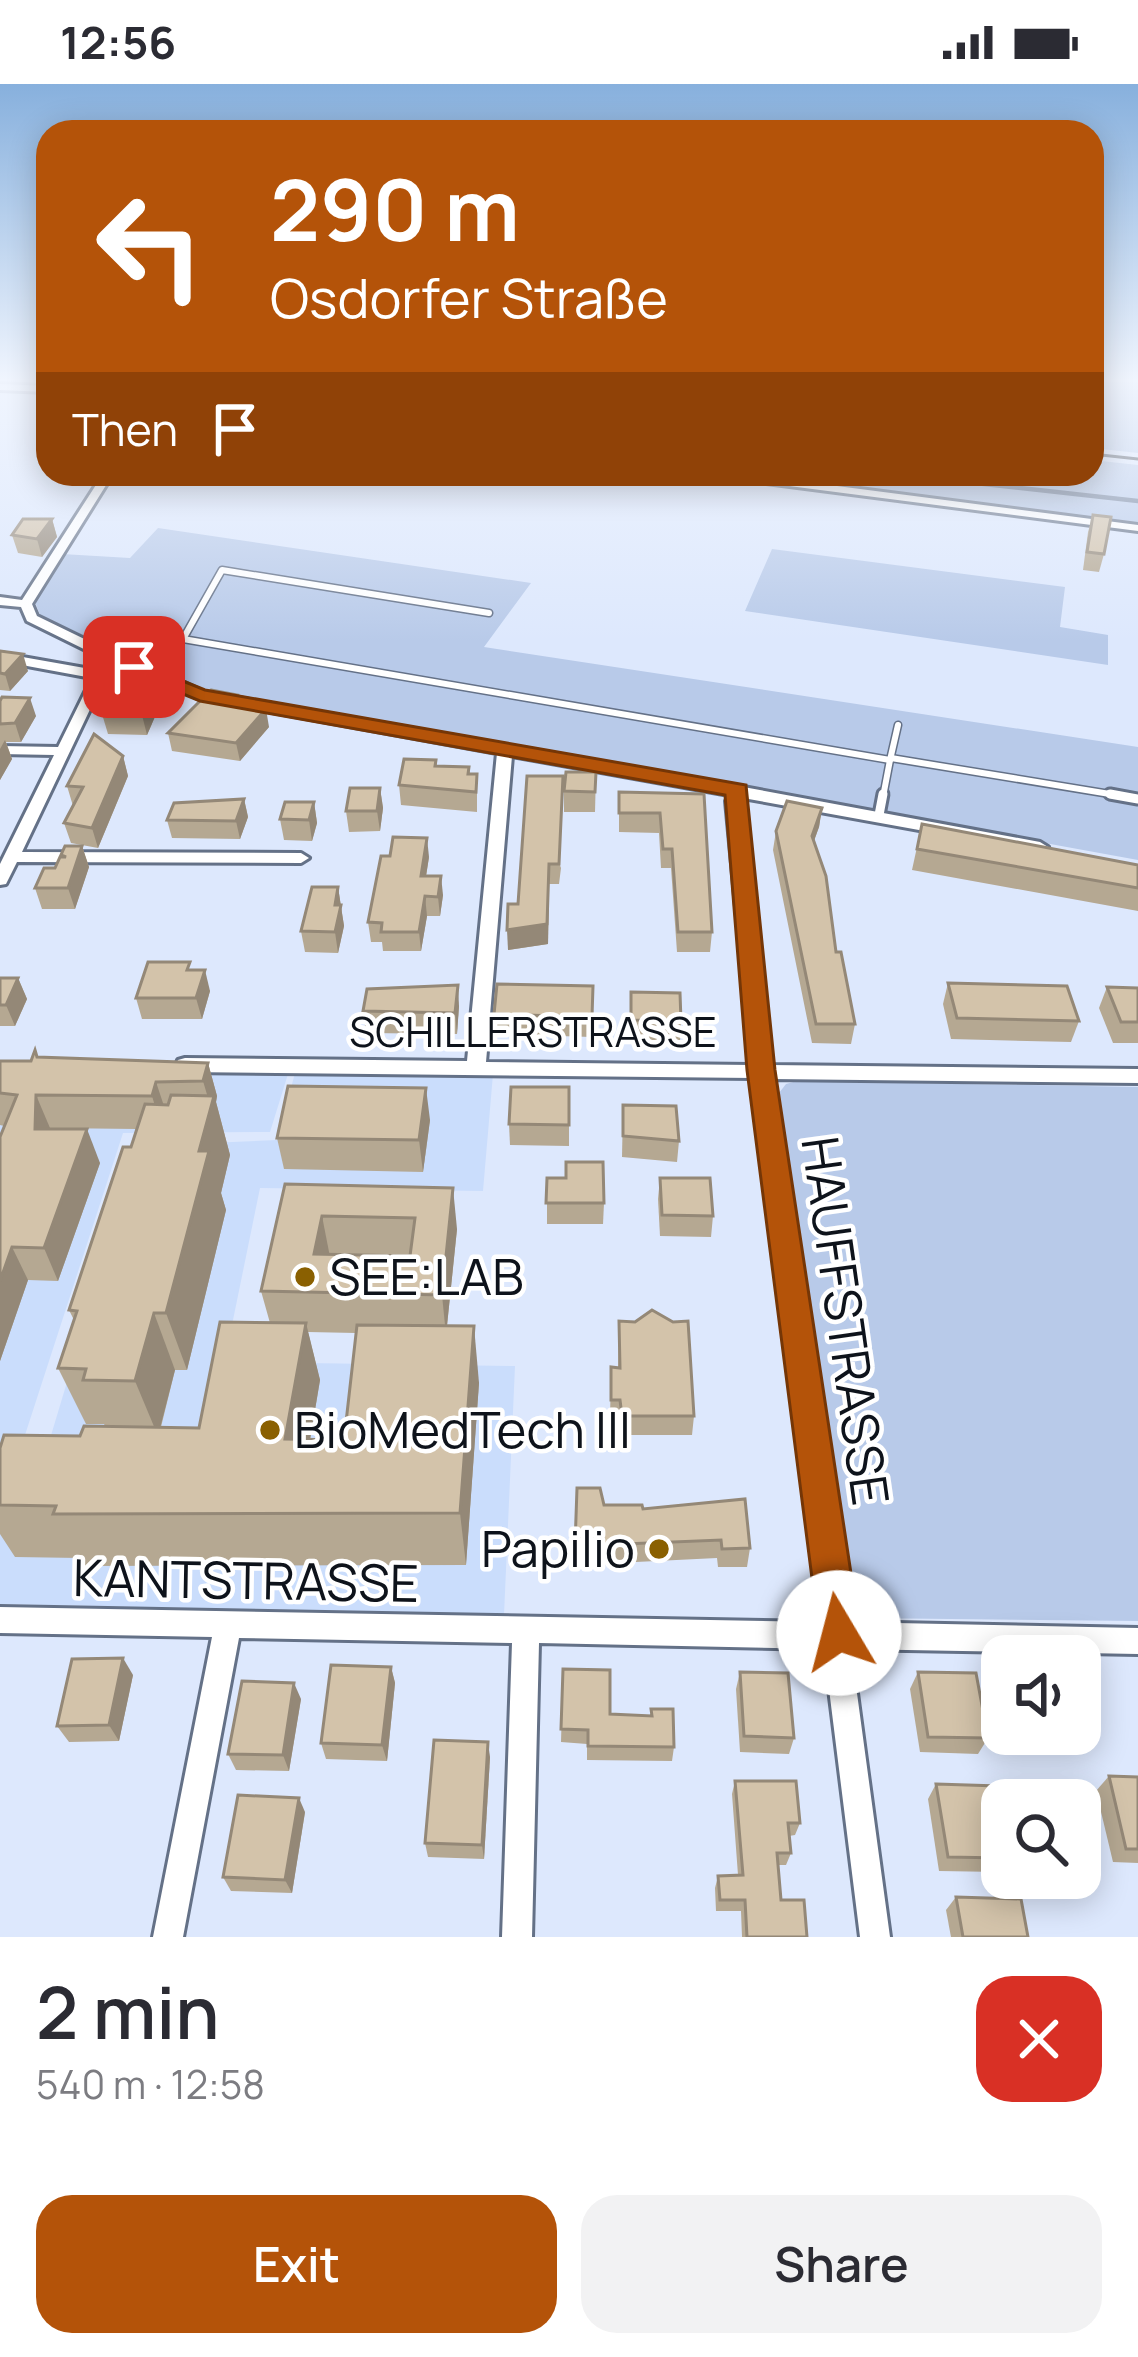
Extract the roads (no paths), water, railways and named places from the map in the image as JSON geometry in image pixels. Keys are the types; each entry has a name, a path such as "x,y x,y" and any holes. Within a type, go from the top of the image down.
{"street":[{"path":"26,604 100,486"},
{"path":"812,486 1138,528"},
{"path":"0,601 26,604"},
{"path":"0,880 106,662 102,652 31,618 26,604"},
{"path":"0,657 100,675 134,667 200,695 1067,852"},
{"path":"476,1067 505,748"},
{"path":"0,750 64,751"},
{"name":"HAUFFSTRASSE","path":"738,790 734,801 761,1070 839,1633 875,1937"},
{"path":"13,856 301,857"},
{"name":"SCHILLERSTRASSE","path":"167,1065 1138,1076"},
{"name":"KANTSTRASSE","path":"0,1620 1138,1641"},
{"path":"168,1937 228,1625"},
{"path":"517,1937 526,1632"}],"lane":[{"path":"134,667 183,639 222,570 489,613"},
{"path":"183,639 1138,800"},
{"path":"879,815 898,725"}],"waterway":[{"path":"1002,486 1138,501"}],"place":[{"name":"SEE:LAB","path":"305,1277"},
{"name":"BioMedTech III","path":"270,1430"},
{"name":"Papilio","path":"659,1549"}]}
